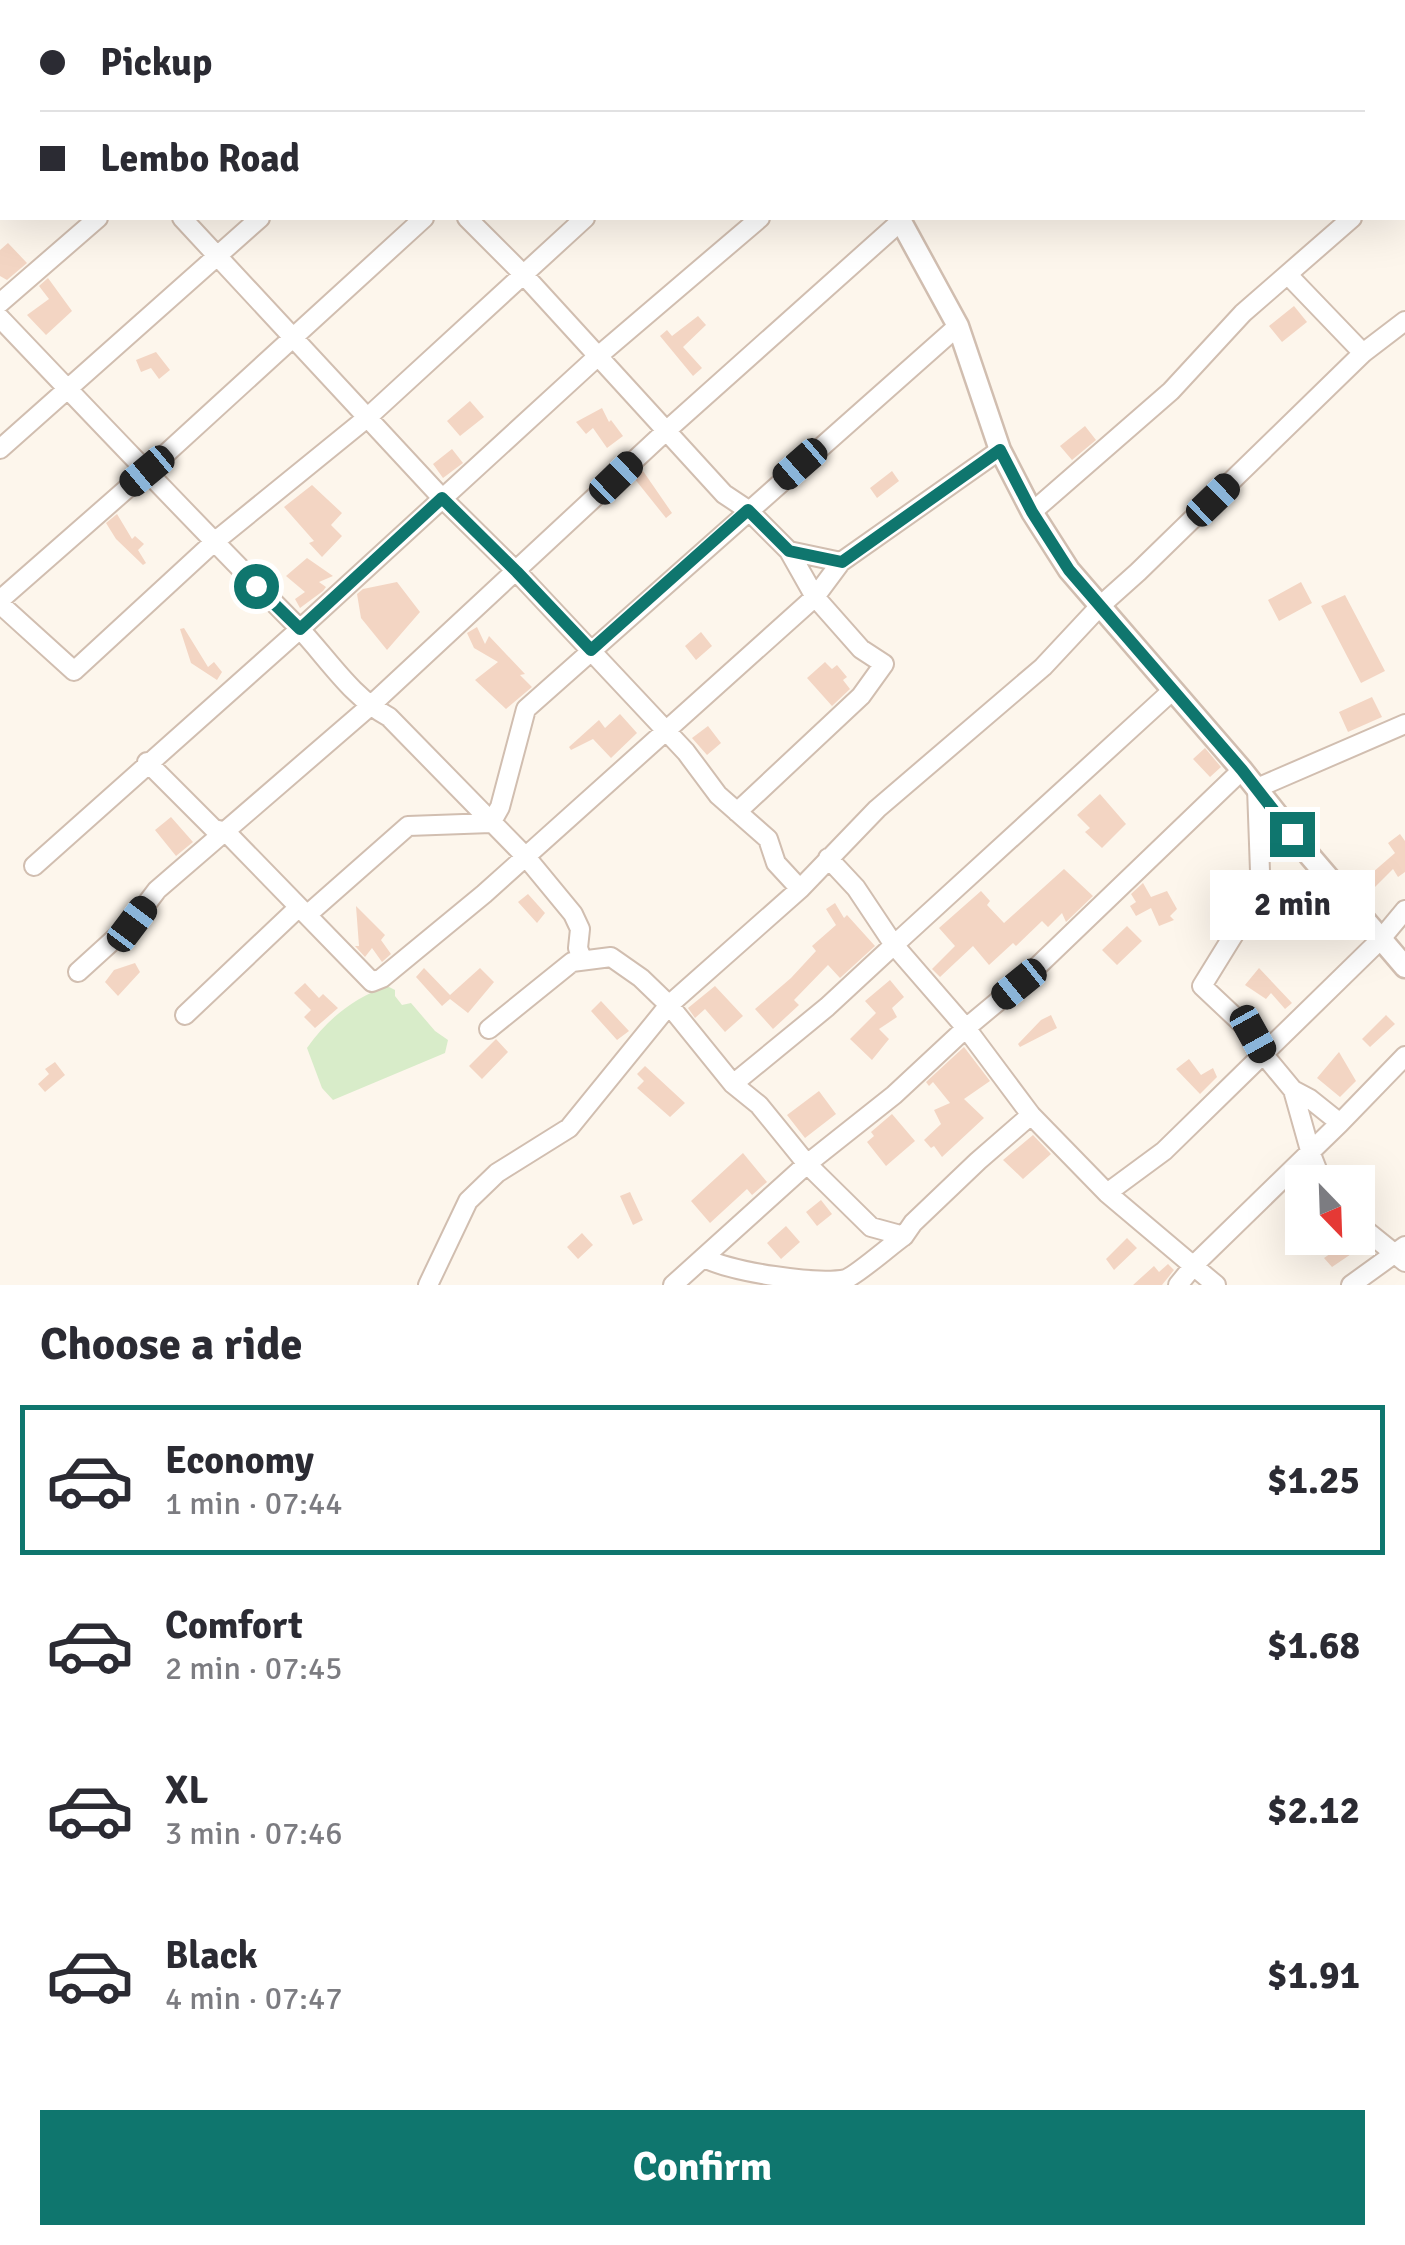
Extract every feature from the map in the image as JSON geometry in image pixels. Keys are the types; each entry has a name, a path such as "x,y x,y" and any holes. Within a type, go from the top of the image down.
{"street":[{"path":"0,303 96,220"},
{"path":"184,220 442,498 686,752 711,787 768,839 776,863 800,889"},
{"path":"0,450 258,220"},
{"path":"422,220 0,602 74,671 213,543 368,417 584,220"},
{"path":"469,220 724,494 748,510 789,551 815,597 861,649 884,664 860,696 737,812"},
{"path":"733,220 745,232"},
{"path":"34,866 597,357 758,220"},
{"path":"78,972 132,924 157,890 369,707 899,220"},
{"path":"901,220 958,326 1000,450 1032,512 1069,570 1405,966"},
{"path":"1032,512 1171,391 1243,313 1350,220"},
{"path":"1288,276 1364,353"},
{"path":"0,318 300,629 369,707 389,717 526,858 574,914 580,929 578,948 582,959"},
{"path":"428,1285 468,1201 496,1172 569,1128 668,1005 800,889 877,809 1031,678 1100,606 1364,353 1405,321"},
{"path":"491,823 500,807 526,709 958,326"},
{"path":"147,762 214,829 226,832 372,982 382,978 526,858 815,597 842,562 1000,450"},
{"path":"789,551 842,562"},
{"path":"733,1084 827,1007 1174,690"},
{"path":"1257,788 1405,724"},
{"path":"673,1285 807,1164 894,1095 1019,984 1242,770"},
{"path":"1257,788 1259,913 1236,931 1202,986 1253,1034 1293,1090 1340,1123"},
{"path":"185,1015 303,911 408,826 491,823"},
{"path":"828,858 856,888 894,945 966,1028 1031,1115 1107,1193 1216,1285"},
{"path":"1107,1193 1164,1151 1380,940 1405,910"},
{"path":"489,1029 572,962 611,958 642,978 733,1084 760,1105 807,1164 871,1227 904,1236"},
{"path":"1178,1285 1405,1056"},
{"path":"1293,1090 1315,1165"},
{"path":"704,1258 776,1278 846,1279 904,1236 978,1161 1031,1115"},
{"path":"1375,1236 1402,1254"},
{"path":"1351,1285 1381,1260 1402,1254"}],"green space":[{"path":"387,986 395,990 402,1005 411,1003 448,1040 445,1053 333,1100 322,1088 307,1048 342,1011"}],"building":[{"path":"8,243 27,263 7,280 0,276 0,250"},
{"path":"48,278 72,311 46,335 27,315 49,299 39,286"},
{"path":"1294,306 1307,322 1282,342 1269,326"},
{"path":"698,316 706,325 683,347 702,368 693,376 660,336 667,330 672,336"},
{"path":"156,352 170,370 159,379 151,368 141,372 136,360"},
{"path":"470,401 484,417 460,436 447,421"},
{"path":"602,408 623,436 607,448 593,428 586,434 576,422"},
{"path":"1085,426 1096,440 1072,460 1060,446"},
{"path":"452,449 463,463 443,478 433,464"},
{"path":"643,471 672,513 666,518 634,478"},
{"path":"892,471 899,481 877,498 870,488"},
{"path":"312,485 342,513 331,525 342,536 322,557 309,543 314,541 284,507"},
{"path":"117,514 132,539 135,536 144,544 138,550 146,563 143,565 116,539 106,523"},
{"path":"307,558 333,576 319,582 326,587 300,608 295,599 305,592 286,576"},
{"path":"397,582 420,612 387,650 361,618 357,594 363,589"},
{"path":"1301,582 1312,603 1279,621 1268,600"},
{"path":"1345,595 1385,671 1361,683 1321,606"},
{"path":"477,627 485,644 489,636 525,674 520,675 532,687 506,709 475,680 498,662 474,648 467,633"},
{"path":"184,628 208,667 214,662 222,672 217,680 191,663 180,629"},
{"path":"701,632 712,646 696,660 685,646"},
{"path":"825,662 832,669 837,665 847,677 843,680 850,689 832,706 807,678"},
{"path":"1372,697 1382,717 1348,732 1339,712"},
{"path":"620,714 637,733 611,758 593,739 571,750 569,747 599,720 605,728"},
{"path":"708,726 721,743 707,755 692,738"},
{"path":"1205,748 1221,767 1210,777 1193,759"},
{"path":"1100,794 1126,824 1102,848 1085,832 1090,828 1077,815"},
{"path":"171,817 193,842 176,856 155,830"},
{"path":"1400,834 1405,841 1405,872 1398,877 1393,869 1374,888 1365,879 1395,853 1388,843"},
{"path":"1064,869 1093,896 1066,922 1062,913 1048,927 1042,921 989,965 973,946 940,977 932,969 955,946 939,928 981,891 990,901 987,905 1004,923"},
{"path":"1143,883 1151,897 1167,891 1177,909 1170,916 1174,920 1159,926 1151,908 1136,916 1130,906 1136,902 1131,894"},
{"path":"1244,886 1248,892 1247,906 1226,924 1219,918 1239,899 1235,895"},
{"path":"528,894 545,913 537,923 518,902"},
{"path":"835,903 844,918 847,915 875,946 840,978 828,965 794,1000 799,1005 773,1029 755,1009 791,978 816,951 812,946 836,925 826,909"},
{"path":"356,906 385,935 381,940 391,954 382,962 372,948 365,957 355,946 359,946"},
{"path":"1127,926 1142,941 1117,965 1102,950"},
{"path":"135,963 140,972 118,996 105,982 114,970"},
{"path":"424,968 450,995 480,968 494,982 468,1013 450,999 442,1006 416,977"},
{"path":"1259,968 1292,1003 1285,1009 1271,993 1266,999 1245,985"},
{"path":"890,980 904,997 892,1008 897,1017 879,1029 889,1039 872,1060 850,1039 876,1013 865,1001"},
{"path":"305,983 319,998 323,994 338,1008 315,1028 304,1017 311,1010 294,993"},
{"path":"715,986 743,1016 725,1032 705,1009 695,1018 688,1008"},
{"path":"601,1001 629,1031 617,1040 591,1011"},
{"path":"1051,1015 1057,1028 1020,1047 1018,1044 1041,1020"},
{"path":"1386,1015 1395,1024 1370,1047 1362,1039"},
{"path":"496,1039 508,1052 482,1079 469,1066"},
{"path":"964,1047 990,1081 964,1099 984,1118 942,1157 924,1140 941,1124 934,1110 950,1103 933,1082 929,1086 926,1082"},
{"path":"1339,1052 1356,1081 1340,1097 1317,1078"},
{"path":"1189,1059 1201,1075 1213,1068 1217,1077 1200,1094 1176,1069"},
{"path":"55,1062 65,1075 45,1092 38,1084 49,1074 45,1069"},
{"path":"645,1066 685,1103 670,1117 637,1088 644,1081 637,1074"},
{"path":"819,1091 836,1114 805,1138 787,1115"},
{"path":"892,1114 915,1141 886,1166 867,1142 874,1136 871,1132"},
{"path":"1033,1135 1051,1154 1023,1179 1003,1160"},
{"path":"743,1153 767,1182 752,1195 747,1189 710,1223 691,1201"},
{"path":"630,1192 643,1220 633,1225 620,1196"},
{"path":"821,1200 832,1214 817,1226 806,1212"},
{"path":"786,1226 800,1242 781,1259 767,1243"},
{"path":"582,1233 593,1245 578,1259 567,1247"},
{"path":"1127,1238 1137,1248 1114,1270 1106,1259"},
{"path":"1328,1255 1350,1255 1332,1267 1324,1258"},
{"path":"1168,1264 1174,1270 1162,1285 1133,1285 1154,1266 1159,1272"}],"route":[{"path":"256,586 300,629 442,498 591,650 748,510 789,551 842,562 1000,450 1032,512 1069,570 1242,770 1292,834"}]}
